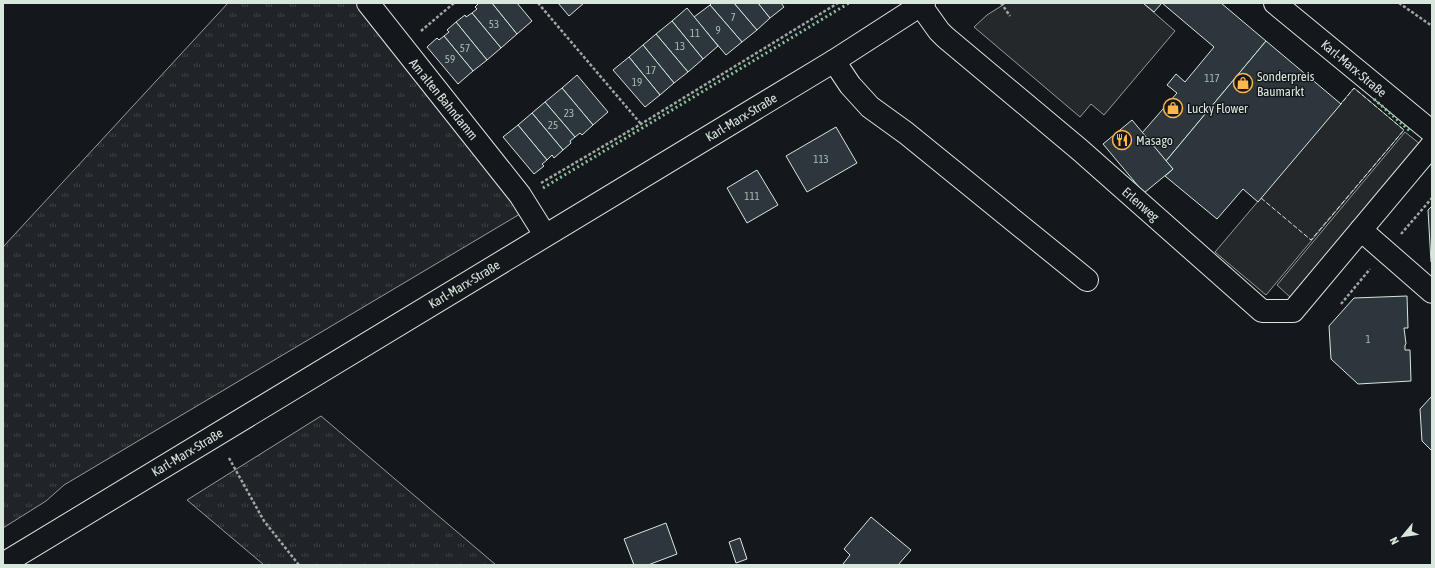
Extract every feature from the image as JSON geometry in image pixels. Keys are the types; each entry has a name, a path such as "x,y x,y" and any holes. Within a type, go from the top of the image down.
{"street":[{"name":"Am alten Bahndamm","path":"368,3 401,47 520,195 545,235"},
{"name":"Karl-Marx-Straße","path":"1276,3 1432,132"},
{"name":"Karl-Marx-Straße","path":"3,564 834,61 922,4"},
{"name":"Erlenweg","path":"922,4 939,31 945,37 1080,150 1262,311 1293,311 1432,145"},
{"path":"834,61 850,85 870,107 906,133 1088,280"},
{"path":"1361,230 1432,292"}],"path":[{"path":"401,47 454,3"},
{"path":"538,3 641,124"},
{"path":"520,195 641,124 838,3"},
{"path":"1001,3 1010,16"},
{"path":"1399,3 1432,26"},
{"path":"229,458 264,521 299,565"}],"green space":[{"path":"228,3 357,3 525,211 64,485 46,501 3,528 3,247"},
{"path":"321,416 496,565 264,565 187,500"}],"shaded area":[{"path":"1006,3 1143,3 1175,31 1104,115 1091,104 1080,117 974,27 987,15"},
{"path":"1354,88 1404,130 1266,295 1215,252"},
{"path":"1405,132 1420,144 1291,298 1277,285"}],"building":[{"path":"479,3 492,3 517,34 501,48 472,13 477,9 475,7"},
{"path":"492,3 517,3 532,21 517,34"},
{"path":"558,3 584,3 569,16"},
{"path":"712,3 734,3 757,30 742,42 710,5"},
{"path":"734,3 758,3 770,18 757,30"},
{"path":"758,3 781,3 784,7 770,18"},
{"path":"1143,3 1162,3 1154,12"},
{"path":"1162,3 1221,3 1266,41 1166,161 1142,133 1177,93 1167,85 1176,74 1185,82 1214,47"},
{"path":"710,5 742,42 726,55 694,17"},
{"path":"687,8 718,46 703,59 672,21"},
{"path":"472,13 501,48 487,60 456,22 465,15 466,17"},
{"path":"672,21 703,59 688,72 656,34"},
{"path":"456,22 487,60 473,71 444,36 449,32 447,30"},
{"path":"656,34 688,72 674,83 643,45"},
{"path":"444,36 473,71 458,84 427,47 437,38 439,40"},
{"path":"1266,41 1341,104 1258,202 1243,189 1217,219 1165,176 1173,169 1166,161"},
{"path":"643,45 674,83 660,95 629,57"},
{"path":"629,57 660,95 645,107 613,70"},
{"path":"577,75 608,112 593,125 562,88"},
{"path":"562,88 593,125 582,135 580,133 575,137 545,102"},
{"path":"545,102 575,137 563,150 532,113"},
{"path":"532,113 563,150 554,158 552,155 547,160 518,125"},
{"path":"1132,120 1173,169 1144,193 1103,144"},
{"path":"518,125 547,160 542,164 544,166 534,174 503,137"},
{"path":"836,127 857,163 807,192 786,156"},
{"path":"757,170 778,205 747,223 727,188"},
{"path":"1432,206 1432,262 1431,262 1428,210"},
{"path":"1407,296 1408,328 1404,328 1406,344 1405,350 1410,350 1411,381 1358,384 1331,359 1329,326 1354,298"},
{"path":"1432,396 1432,451 1422,441 1420,409"},
{"path":"871,517 911,550 898,565 843,564 850,555 844,549"},
{"path":"666,523 677,554 648,565 634,565 624,539"},
{"path":"740,538 747,559 736,563 729,542"}],"hedge":[{"path":"543,188 849,3"},
{"path":"1374,99 1411,132"}],"fence":[{"path":"1261,198 1311,240 1404,130 1354,88 1341,104"}],"place":[{"name":"Sonderpreis Baumarkt","path":"1243,83"},
{"name":"Lucky Flower","path":"1173,108"},
{"name":"Masago","path":"1122,140"}]}
